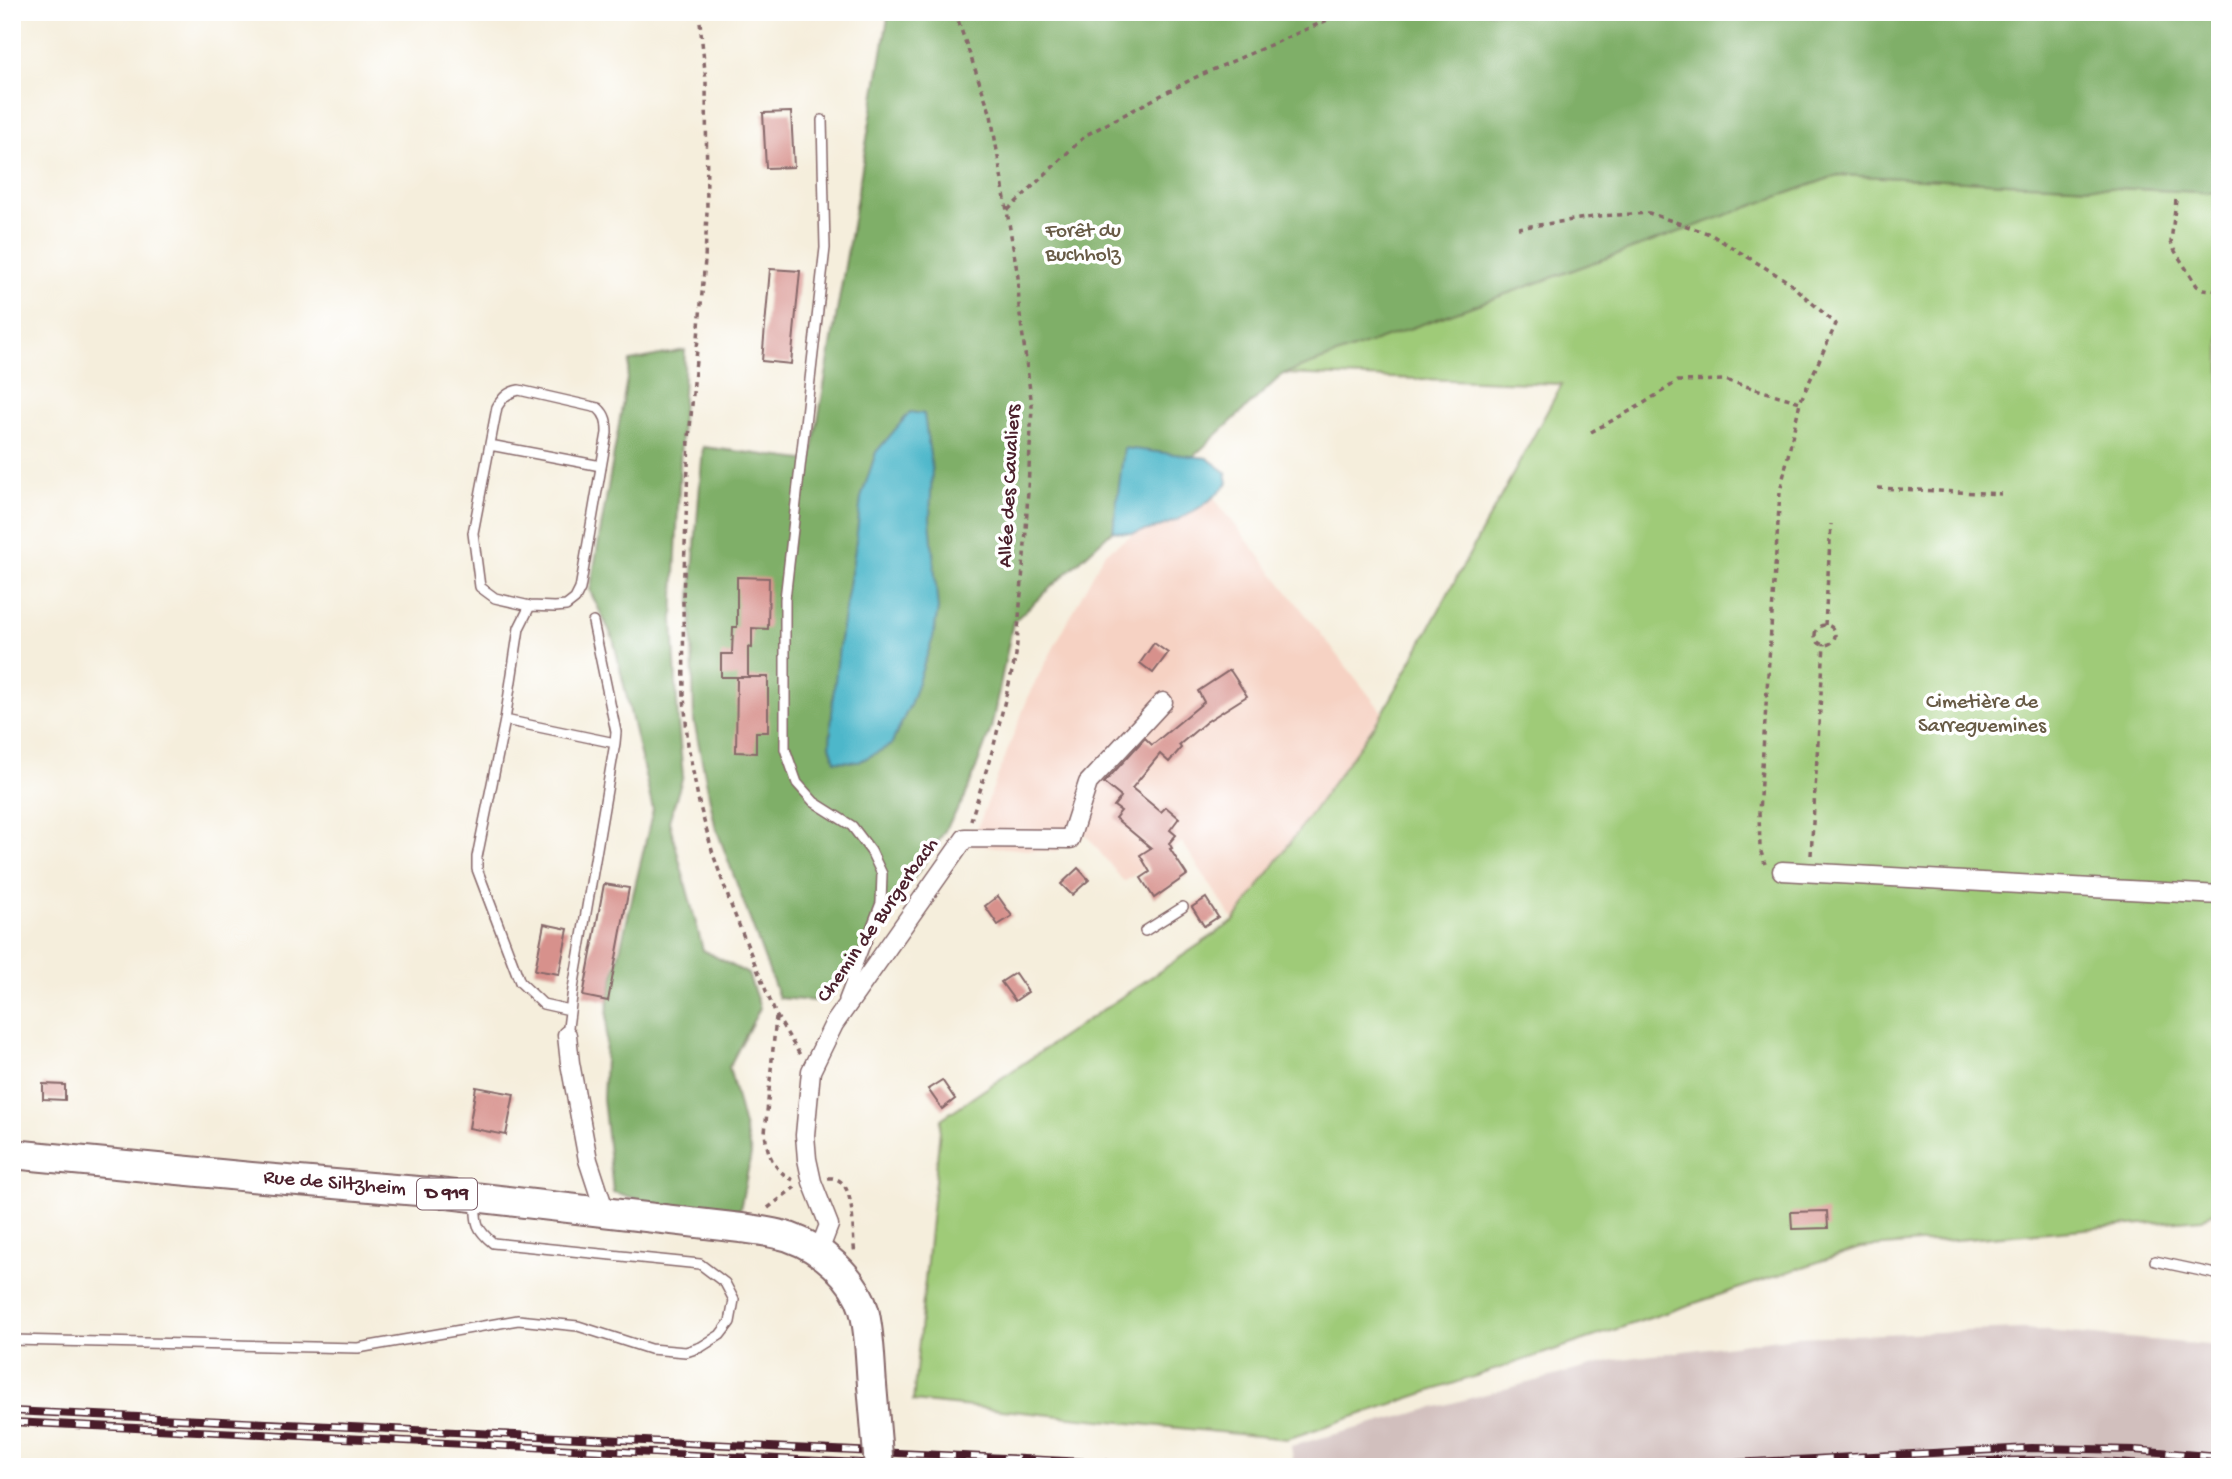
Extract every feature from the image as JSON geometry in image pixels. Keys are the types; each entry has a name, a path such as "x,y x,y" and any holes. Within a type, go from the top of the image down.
{"main road":[{"name":"Rue de Siltzheim","path":"12,1154 476,1197 741,1228 786,1236 819,1251"},
{"name":"D 919","path":"819,1251 842,1273 863,1308 868,1332 879,1467"}],"street":[{"name":"Chemin de Burgerbach","path":"819,1251 829,1225 811,1182 805,1135 811,1071 834,1024 965,838 1070,839 1088,783 1163,702"},
{"path":"1782,871 2218,895"},
{"path":"567,1035 588,1160 605,1212"}],"lane":[{"path":"822,120 825,248 785,599 785,749 797,783 814,802 852,826 871,851 882,874 881,903 834,1024"},
{"path":"519,390 598,408 605,413 607,433 580,589 575,599 566,606 530,606 495,598 480,587 473,533 490,444 497,407 511,391 519,390"},
{"path":"490,444 601,466"},
{"path":"530,606 519,628 477,869 520,982 543,1004 570,1010"},
{"path":"567,1035 616,732 593,622"},
{"path":"505,720 615,743"},
{"path":"1145,931 1183,907"},
{"path":"12,1340 358,1348 518,1320 578,1326 650,1349 687,1352 720,1335 730,1322 734,1300 726,1283 700,1264 493,1243 480,1233 475,1216 476,1197"},
{"path":"2155,1261 2220,1275"}],"path":[{"path":"699,12 706,81 707,211 689,438 683,600 684,697 690,757 713,853 733,908 776,1015 811,1071"},
{"name":"Allée des Cavaliers","path":"954,12 991,115 1018,277 1032,406 1016,655 994,745 965,838"},
{"path":"957,19 971,12"},
{"path":"1008,210 1086,135 1194,78 1346,12"},
{"path":"2176,200 2171,242 2173,248 2197,286 2220,291"},
{"path":"1518,228 1600,216 1649,213 1710,234 1787,281 1836,324 1800,402 1780,492 1759,812 1763,863 1776,872 1782,871"},
{"path":"1591,432 1678,381 1725,380 1800,402"},
{"path":"1878,488 2001,494"},
{"path":"1825,625 1832,524"},
{"path":"1825,625 1833,630 1835,635 1833,640 1824,644 1816,639 1815,634 1820,626 1825,625"},
{"path":"1811,872 1824,644"},
{"path":"741,1228 794,1188 798,1182 779,1171 767,1150 765,1133 776,1015"}],"shaded area":[{"path":"1214,498 1383,713 1234,921 1182,842 1124,882 1082,830 1055,852 971,845 1031,690 1104,554 1133,534 1178,519"},
{"path":"2024,1329 2220,1346 2220,1467 1294,1467 1291,1446 1614,1360 1795,1337"}],"green space":[{"name":"Forêt du Buchholz","path":"889,12 2220,12 2220,193 1838,175 1283,374 1013,622 991,729 965,797 932,852 827,1002 779,998 715,825 694,721 691,596 703,447 811,461"},
{"name":"Cimetière de Sarreguemines","path":"1838,175 2220,193 2220,1208 2202,1219 1860,1248 1287,1439 913,1401 941,1119 1234,921 1383,713 1562,384 1283,374"},
{"path":"685,350 673,620 683,776 669,821 703,950 748,974 760,1008 729,1067 751,1154 740,1210 661,1206 613,1192 603,1098 608,1001 653,810 613,638 590,591 630,361"}],"water":[{"path":"910,412 924,414 932,469 930,518 938,609 933,638 910,705 891,745 859,762 835,761 830,745 833,697 861,498 876,452"},
{"path":"1124,448 1207,458 1226,472 1228,483 1209,501 1186,516 1135,533 1113,531"}],"building":[{"path":"791,112 794,167 766,168 763,113"},
{"path":"770,269 800,271 791,364 762,361"},
{"path":"737,577 769,578 768,629 752,628 752,648 748,647 748,677 721,677 721,654 732,654 733,627 737,627"},
{"path":"1154,643 1168,653 1153,673 1140,663"},
{"path":"1230,670 1247,696 1206,722 1179,745 1181,748 1169,762 1160,754 1132,788 1161,812 1166,807 1179,818 1170,830 1176,835 1169,843 1187,875 1154,898 1141,878 1150,872 1140,855 1151,848 1115,818 1121,811 1114,806 1121,797 1104,783 1145,738 1152,745 1204,702 1198,691"},
{"path":"737,677 768,677 768,732 756,732 756,753 736,752"},
{"path":"1078,868 1089,880 1072,895 1061,884"},
{"path":"604,884 629,888 608,1001 583,996"},
{"path":"998,896 1012,916 998,925 985,906"},
{"path":"1206,898 1218,917 1204,926 1192,907"},
{"path":"544,924 568,929 559,974 535,970"},
{"path":"1015,973 1028,992 1015,1001 1001,982"},
{"path":"942,1080 955,1099 942,1109 928,1089"},
{"path":"43,1084 65,1085 65,1100 43,1099"},
{"path":"476,1087 514,1094 506,1135 469,1128"},
{"path":"1827,1211 1828,1228 1792,1229 1791,1212"}],"railway":[{"path":"12,1411 1193,1467"},
{"path":"12,1422 943,1467"},
{"path":"1656,1467 2031,1448 2135,1450 2220,1457"},
{"path":"1971,1461 2070,1460 2178,1467"}]}
